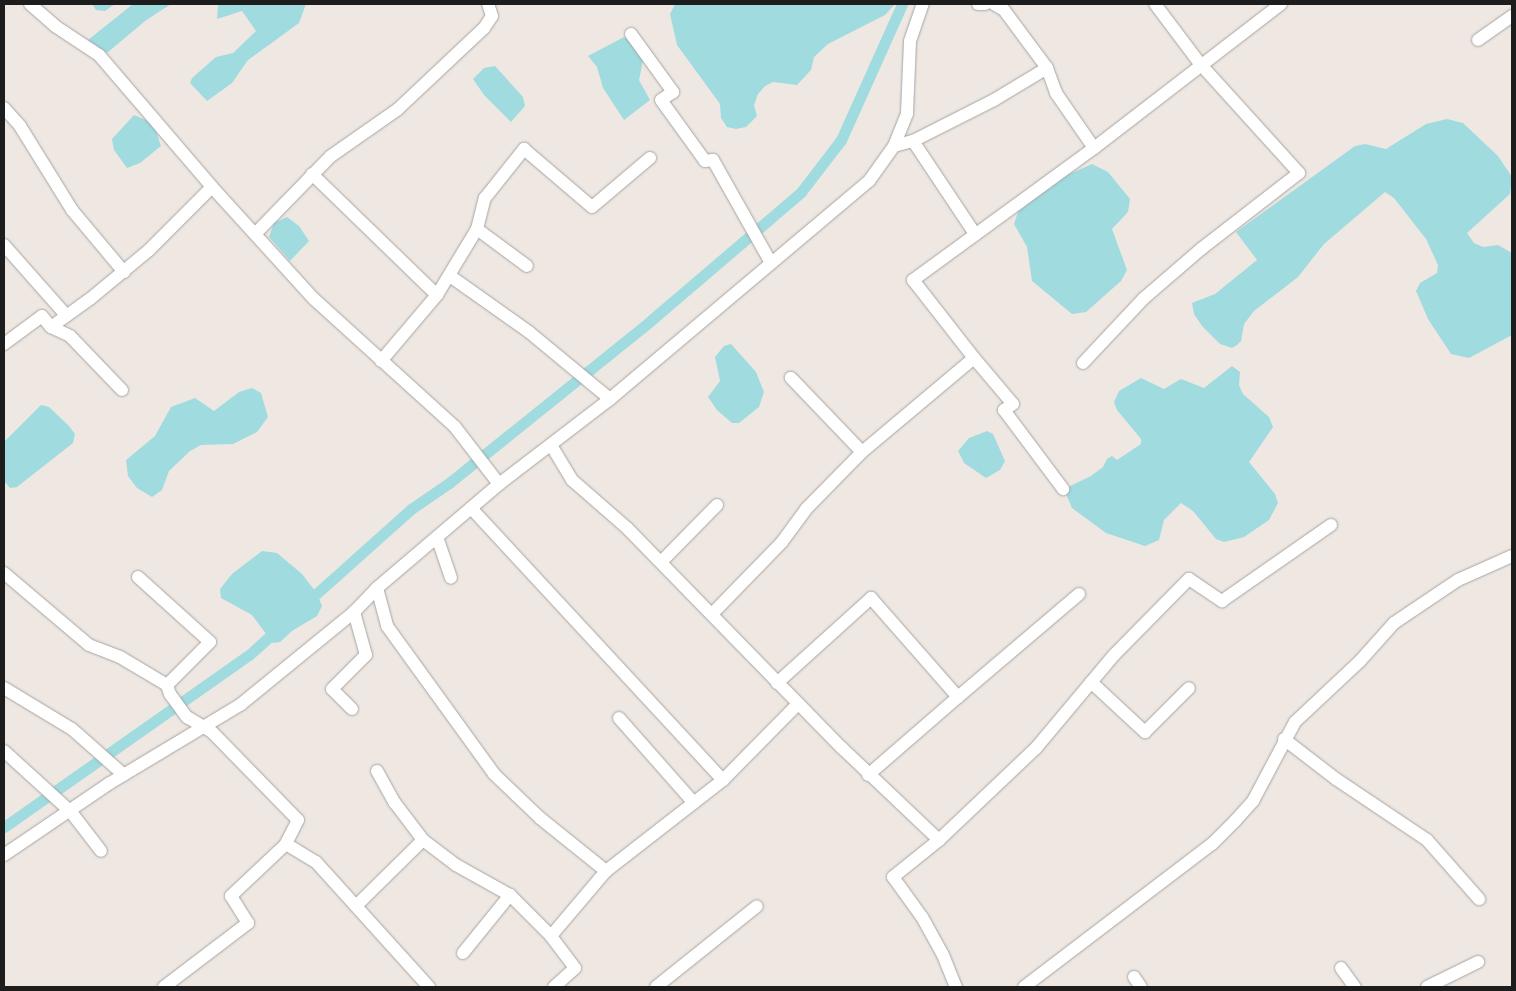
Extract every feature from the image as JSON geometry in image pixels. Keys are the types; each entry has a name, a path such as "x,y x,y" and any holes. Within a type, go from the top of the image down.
{"street":[{"path":"30,4 55,26 99,54 212,188 256,233 314,299 455,427 499,484"},
{"path":"256,233 331,156 398,110 489,22 492,16 488,4"},
{"path":"4,855 67,809 204,729 240,705 354,612 377,588 499,484 550,444 605,395 768,258 869,181 894,146 907,113 910,41 923,4"},
{"path":"978,4 985,4"},
{"path":"994,4 1004,10 1047,68 1056,93 1094,148"},
{"path":"1083,363 1143,299 1186,262 1299,173 1201,64 1155,4"},
{"path":"1063,489 1004,410 1013,404 913,280 1094,148 1280,4"},
{"path":"1478,40 1512,16"},
{"path":"631,34 673,92 661,100 705,161 713,160 768,258"},
{"path":"894,146 913,141 994,100 1047,68"},
{"path":"4,108 20,126 72,210 124,272"},
{"path":"913,141 975,234"},
{"path":"381,361 437,295 450,276 477,229 485,198 524,149 592,206 650,158"},
{"path":"312,174 437,295"},
{"path":"52,327 124,272 212,188"},
{"path":"477,229 527,266"},
{"path":"4,245 66,315"},
{"path":"450,276 563,360 605,395"},
{"path":"4,344 42,316 52,327 70,336 122,390"},
{"path":"712,614 782,542 807,508 862,452 974,358"},
{"path":"790,378 862,452"},
{"path":"550,444 572,480 661,562 777,683 868,774 938,840"},
{"path":"661,562 717,505"},
{"path":"472,508 724,780"},
{"path":"956,987 943,955 922,917 892,877 938,840 1036,748 1091,682 1189,579 1222,601 1331,526"},
{"path":"437,537 451,578"},
{"path":"1029,986 1212,844 1253,801 1284,739 1310,704 1360,661 1379,639 1414,607 1458,580 1512,556"},
{"path":"4,573 82,640 120,657 168,690 187,716 204,729 212,732 298,820 286,844 231,896 248,923 164,987"},
{"path":"138,577 210,642 168,690"},
{"path":"377,588 387,626 494,774 540,818 606,871"},
{"path":"868,774 1079,594"},
{"path":"777,683 871,598 958,697"},
{"path":"352,709 332,689 366,655 354,612"},
{"path":"1091,682 1145,732 1189,688"},
{"path":"4,688 72,729 124,775"},
{"path":"551,936 606,871 724,780 798,704"},
{"path":"619,718 694,804"},
{"path":"1284,739 1336,779 1427,840 1479,899"},
{"path":"4,750 67,809 101,851"},
{"path":"377,771 395,803 423,840 456,865 510,895 551,936 575,968 554,987"},
{"path":"356,906 423,840"},
{"path":"286,844 316,862 429,987"},
{"path":"463,953 510,895"},
{"path":"656,987 757,906"},
{"path":"1427,987 1478,962"},
{"path":"1341,968 1355,987"}],"water":[{"path":"92,4 115,4 105,11 96,10"},
{"path":"133,4 171,4 145,21 107,53 88,40"},
{"path":"218,4 306,4 299,23 248,60 232,83 207,101 190,83 192,78 216,57 233,53 256,31 242,11 217,19"},
{"path":"675,4 895,4 885,15 828,44 814,57 811,70 797,85 773,82 765,86 758,94 754,105 757,116 746,127 736,129 727,127 721,118 720,104 677,45 670,14"},
{"path":"624,37 632,42 643,60 639,80 650,100 624,120 603,88 597,67 588,56"},
{"path":"495,66 523,97 525,106 511,122 484,95 473,79 484,68"},
{"path":"134,115 148,121 156,131 161,146 140,163 127,168 114,150 112,139"},
{"path":"1447,119 1463,123 1498,156 1512,177 1510,194 1467,233 1474,243 1483,247 1498,245 1512,253 1512,335 1469,358 1451,354 1428,319 1416,291 1420,283 1437,273 1438,265 1426,239 1394,198 1385,192 1324,244 1298,277 1254,311 1244,324 1241,341 1237,345 1232,348 1220,344 1202,326 1194,314 1192,303 1215,294 1257,260 1236,232 1355,146 1365,144 1386,149 1426,124"},
{"path":"1092,164 1108,172 1130,199 1128,212 1112,229 1127,270 1121,281 1086,312 1072,314 1032,281 1027,247 1014,224 1018,212 1039,195 1065,176"},
{"path":"287,217 299,226 309,241 290,261 269,237 274,223"},
{"path":"731,344 756,372 764,392 759,407 739,423 732,423 717,410 708,397 720,381 715,357 724,346"},
{"path":"1232,366 1240,372 1239,385 1243,394 1269,417 1273,427 1249,462 1275,494 1278,503 1269,520 1244,537 1224,542 1216,539 1193,511 1181,503 1164,520 1159,540 1145,546 1106,533 1072,508 1066,494 1068,487 1091,476 1103,467 1107,459 1112,456 1117,460 1141,444 1141,439 1117,410 1114,402 1119,391 1141,378 1164,389 1181,379 1204,388"},
{"path":"252,388 261,393 268,417 257,432 233,444 201,445 190,451 169,471 162,490 152,497 137,488 128,476 126,460 155,436 171,407 195,398 214,411 239,392"},
{"path":"41,405 49,407 69,426 75,434 73,443 17,487 10,488 4,481 4,442"},
{"path":"987,431 993,434 1005,461 1000,470 986,478 964,463 958,451 969,438"},
{"path":"262,551 277,553 302,574 316,592 322,606 317,616 292,631 280,642 273,643 252,615 221,598 220,589 232,574"}],"waterway":[{"path":"306,603 411,509 449,483 649,322 801,192 841,140 902,4"},
{"path":"4,827 249,655 278,629"}]}
